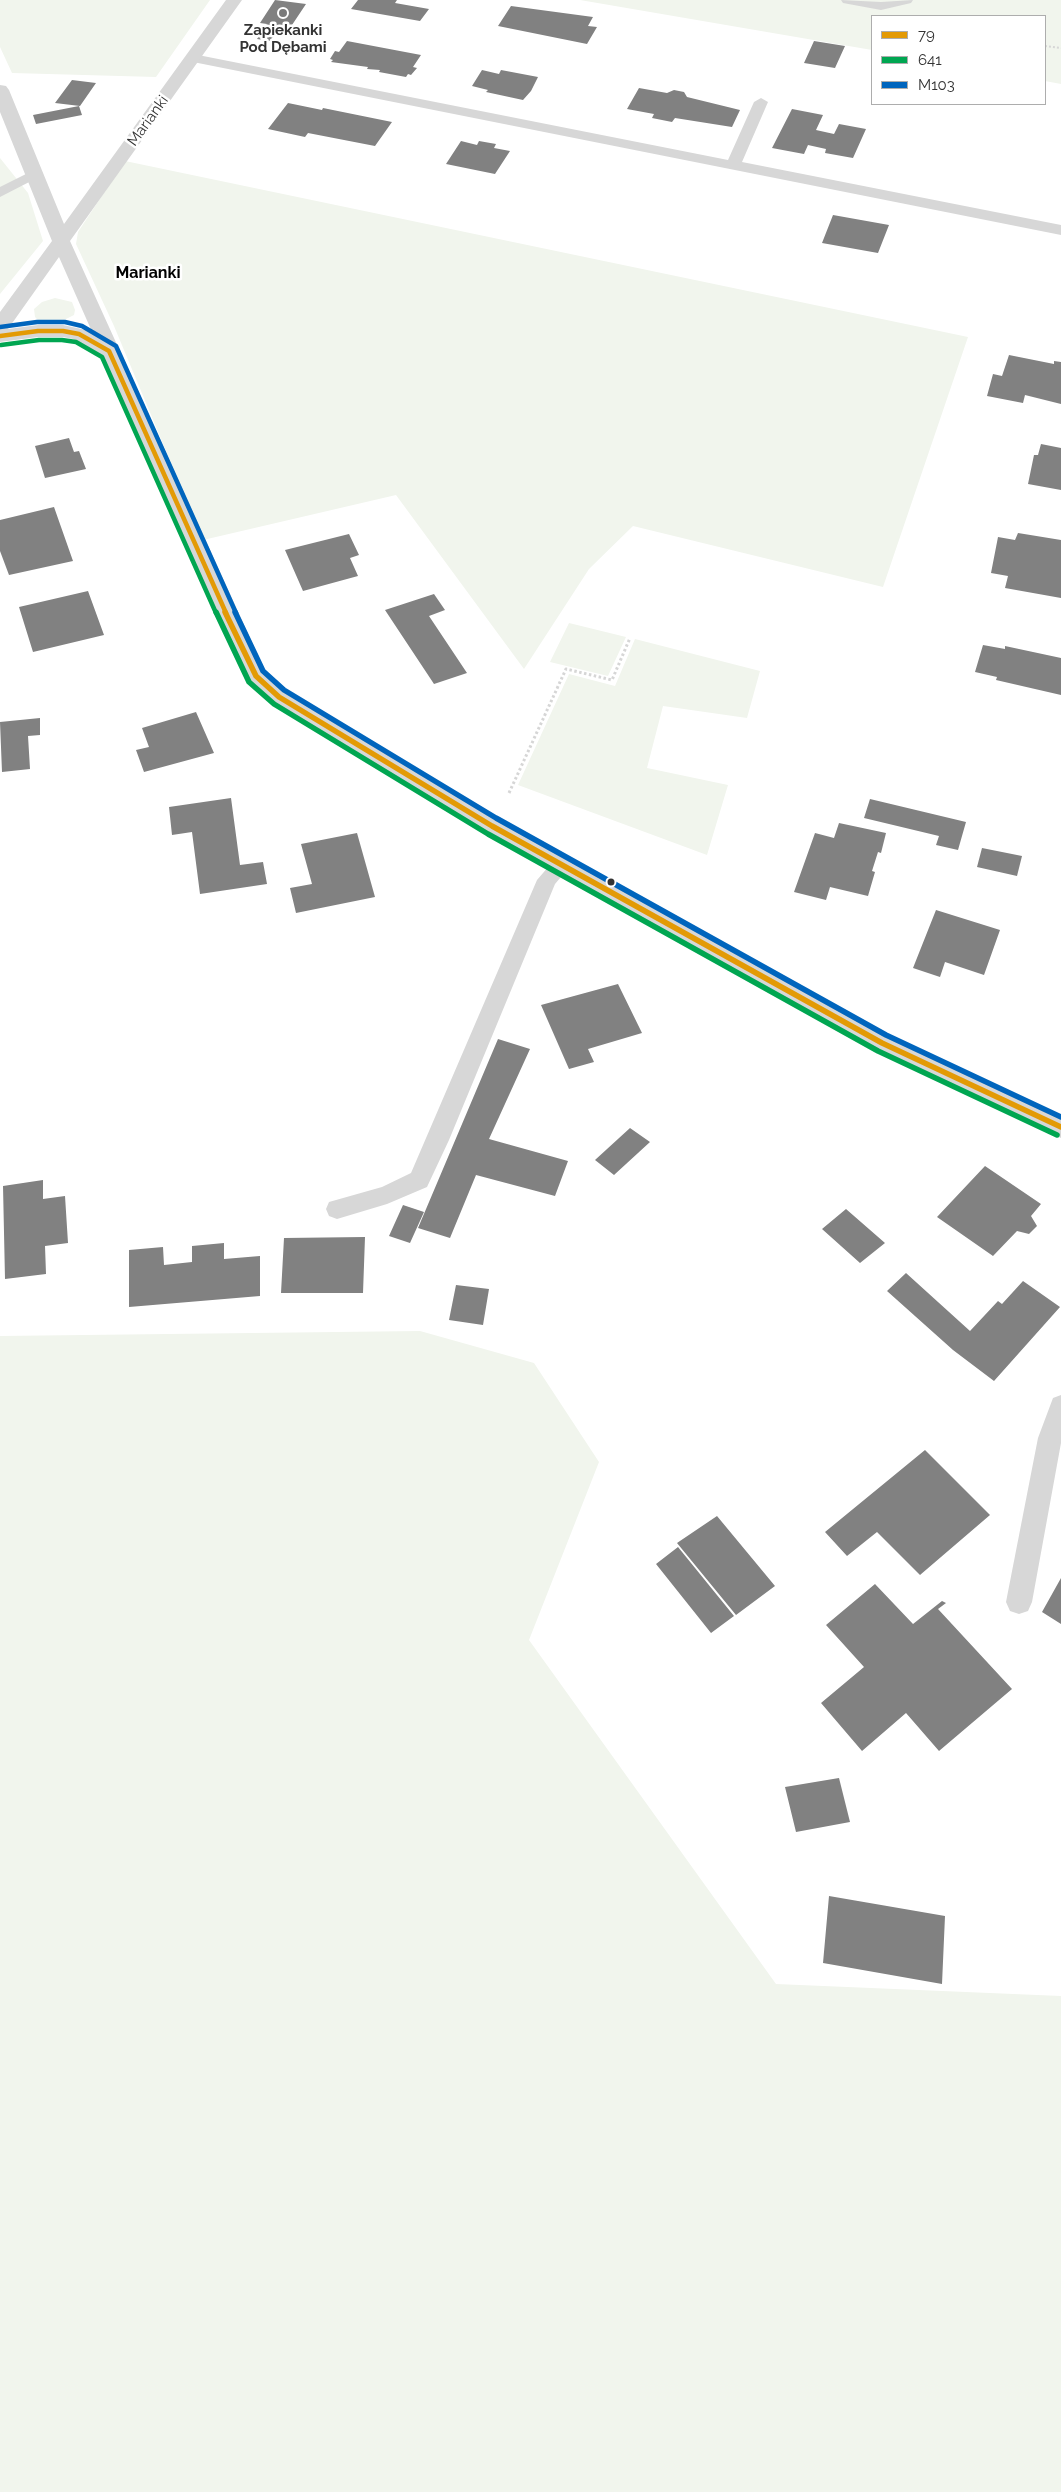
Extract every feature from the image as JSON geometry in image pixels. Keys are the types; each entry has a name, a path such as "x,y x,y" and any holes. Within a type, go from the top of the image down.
{"street":[{"name":"Marianki","path":"0,326 234,0"},
{"path":"0,90 32,175 60,241 256,676 279,697 492,826 882,1043 1061,1127"},
{"path":"0,336 38,330 63,331 79,334 109,351"}],"lane":[{"path":"848,0 881,6 898,4 906,0"},
{"path":"193,58 1061,230"},
{"path":"733,165 761,102"},
{"path":"0,193 32,175"},
{"path":"337,1209 387,1195 419,1180 438,1140 547,880 562,864"},
{"path":"1019,1602 1050,1438 1061,1406"}],"path":[{"path":"1046,46 1061,48"},
{"path":"509,793 566,669 612,680 630,638"}],"shaded area":[{"path":"0,0 210,0 156,77 12,73 0,47"},
{"path":"580,0 1061,0 1061,84 1046,81 1046,15 871,15 871,50"},
{"path":"0,158 28,193 43,241 0,294"},
{"path":"125,161 968,337 883,587 633,526 589,569 524,669 396,495 203,540 114,326 76,244 78,232"},
{"path":"55,298 72,302 75,310 74,315 58,323 38,320 35,317 34,309 42,302"},
{"path":"569,623 626,637 608,676 550,662"},
{"path":"635,639 760,671 747,718 663,706 647,768 728,785 707,855 518,785 569,674 615,686"},
{"path":"420,1331 534,1363 599,1462 529,1640 776,1984 1061,1996 1061,2492 0,2492 0,1336"}],"building":[{"name":"Zapiekanki Pod Dębami","path":"275,0 306,4 290,28 280,26 270,41 257,39 267,24 260,23"},
{"path":"358,0 397,0 395,3 429,9 420,21 351,9"},
{"path":"511,6 593,17 588,26 597,27 587,44 498,26"},
{"path":"347,41 421,55 413,67 417,68 411,75 408,74 406,77 379,72 380,70 367,69 368,67 331,62 333,60 330,59 335,51 339,52"},
{"path":"814,41 845,46 835,68 804,63"},
{"path":"482,70 499,74 501,70 538,77 531,91 523,100 486,92 488,90 472,86"},
{"path":"72,80 96,83 80,106 55,103"},
{"path":"639,88 667,93 674,90 684,92 687,97 740,110 732,127 675,118 672,122 652,118 654,114 627,109"},
{"path":"288,103 392,122 375,146 308,133 305,137 268,129"},
{"path":"79,106 82,115 36,124 33,115"},
{"path":"792,109 823,115 816,130 834,134 839,124 866,129 853,158 825,153 826,149 808,145 804,154 772,148"},
{"path":"461,141 477,145 479,141 496,144 494,148 510,151 495,174 446,164"},
{"path":"833,215 889,225 878,253 822,243"},
{"path":"1009,355 1054,364 1054,361 1061,362 1061,404 1025,395 1023,403 987,396 993,374 1002,376"},
{"path":"69,438 74,452 79,451 86,469 45,478 35,446"},
{"path":"1041,444 1061,448 1061,490 1028,484 1034,455 1038,455"},
{"path":"54,507 73,561 9,575 0,551 0,520"},
{"path":"1018,533 1061,540 1061,598 1005,588 1008,576 991,573 998,537 1015,540"},
{"path":"349,534 359,555 350,558 358,576 303,591 285,550"},
{"path":"88,591 104,635 33,652 19,607"},
{"path":"434,594 445,610 429,616 467,673 434,684 385,610"},
{"path":"983,645 1005,649 1005,646 1061,658 1061,695 996,680 997,677 975,672"},
{"path":"196,712 214,753 144,772 136,750 149,747 142,728"},
{"path":"40,718 40,735 28,736 30,769 2,772 0,722"},
{"path":"231,798 240,865 263,862 267,884 200,894 192,832 172,835 169,807"},
{"path":"870,799 966,822 958,850 936,845 939,836 864,818"},
{"path":"839,823 886,833 881,853 878,852 872,871 875,872 868,896 830,887 826,900 794,892 815,833 834,838"},
{"path":"357,833 375,897 296,913 290,888 312,884 301,844"},
{"path":"982,848 1022,856 1017,876 977,867"},
{"path":"936,910 1000,930 984,975 945,962 940,977 913,968"},
{"path":"618,984 642,1033 588,1049 594,1062 569,1069 541,1005"},
{"path":"498,1039 530,1049 489,1139 568,1161 555,1196 476,1175 450,1238 418,1228"},
{"path":"630,1128 650,1142 614,1175 595,1160"},
{"path":"985,1166 1041,1204 1031,1216 1037,1226 1029,1234 1017,1231 993,1256 937,1217"},
{"path":"43,1180 43,1199 65,1196 68,1243 45,1246 46,1274 5,1279 3,1186"},
{"path":"403,1205 424,1212 410,1243 389,1236"},
{"path":"846,1209 885,1243 860,1263 822,1229"},
{"path":"365,1237 363,1293 281,1293 284,1238"},
{"path":"224,1243 224,1259 260,1256 260,1296 129,1307 129,1250 163,1247 164,1265 192,1262 192,1246"},
{"path":"906,1273 970,1331 998,1301 1002,1304 1023,1281 1060,1307 994,1381 953,1350 887,1291"},
{"path":"456,1285 489,1289 483,1325 449,1320"},
{"path":"925,1450 990,1515 920,1575 877,1532 847,1556 825,1532"},
{"path":"717,1516 775,1586 736,1615 677,1543"},
{"path":"678,1547 734,1616 711,1633 656,1564"},
{"path":"1061,1578 1061,1624 1042,1612"},
{"path":"875,1584 913,1624 942,1601 946,1603 938,1609 1012,1689 939,1751 906,1713 862,1751 821,1703 864,1667 826,1625"},
{"path":"839,1778 850,1822 796,1832 785,1787"},
{"path":"829,1896 945,1916 942,1984 823,1963"}],"transit line":[{"name":"M103","path":"0,327 37,322 65,322 82,326 116,346 252,650 263,671 284,690 496,818 886,1035 1061,1117"},
{"name":"79","path":"0,336 38,331 63,331 79,334 109,351 244,654 256,676 279,697 492,826 882,1043 1061,1127"},
{"name":"641","path":"1,345 39,340 62,340 76,342 102,357 236,658 249,682 274,704 488,834 878,1051 1057,1135"}],"place":[{"name":"Zapiekanki Pod Dębami","path":"283,13"}],"district":[{"name":"Marianki","path":"148,273"}]}
